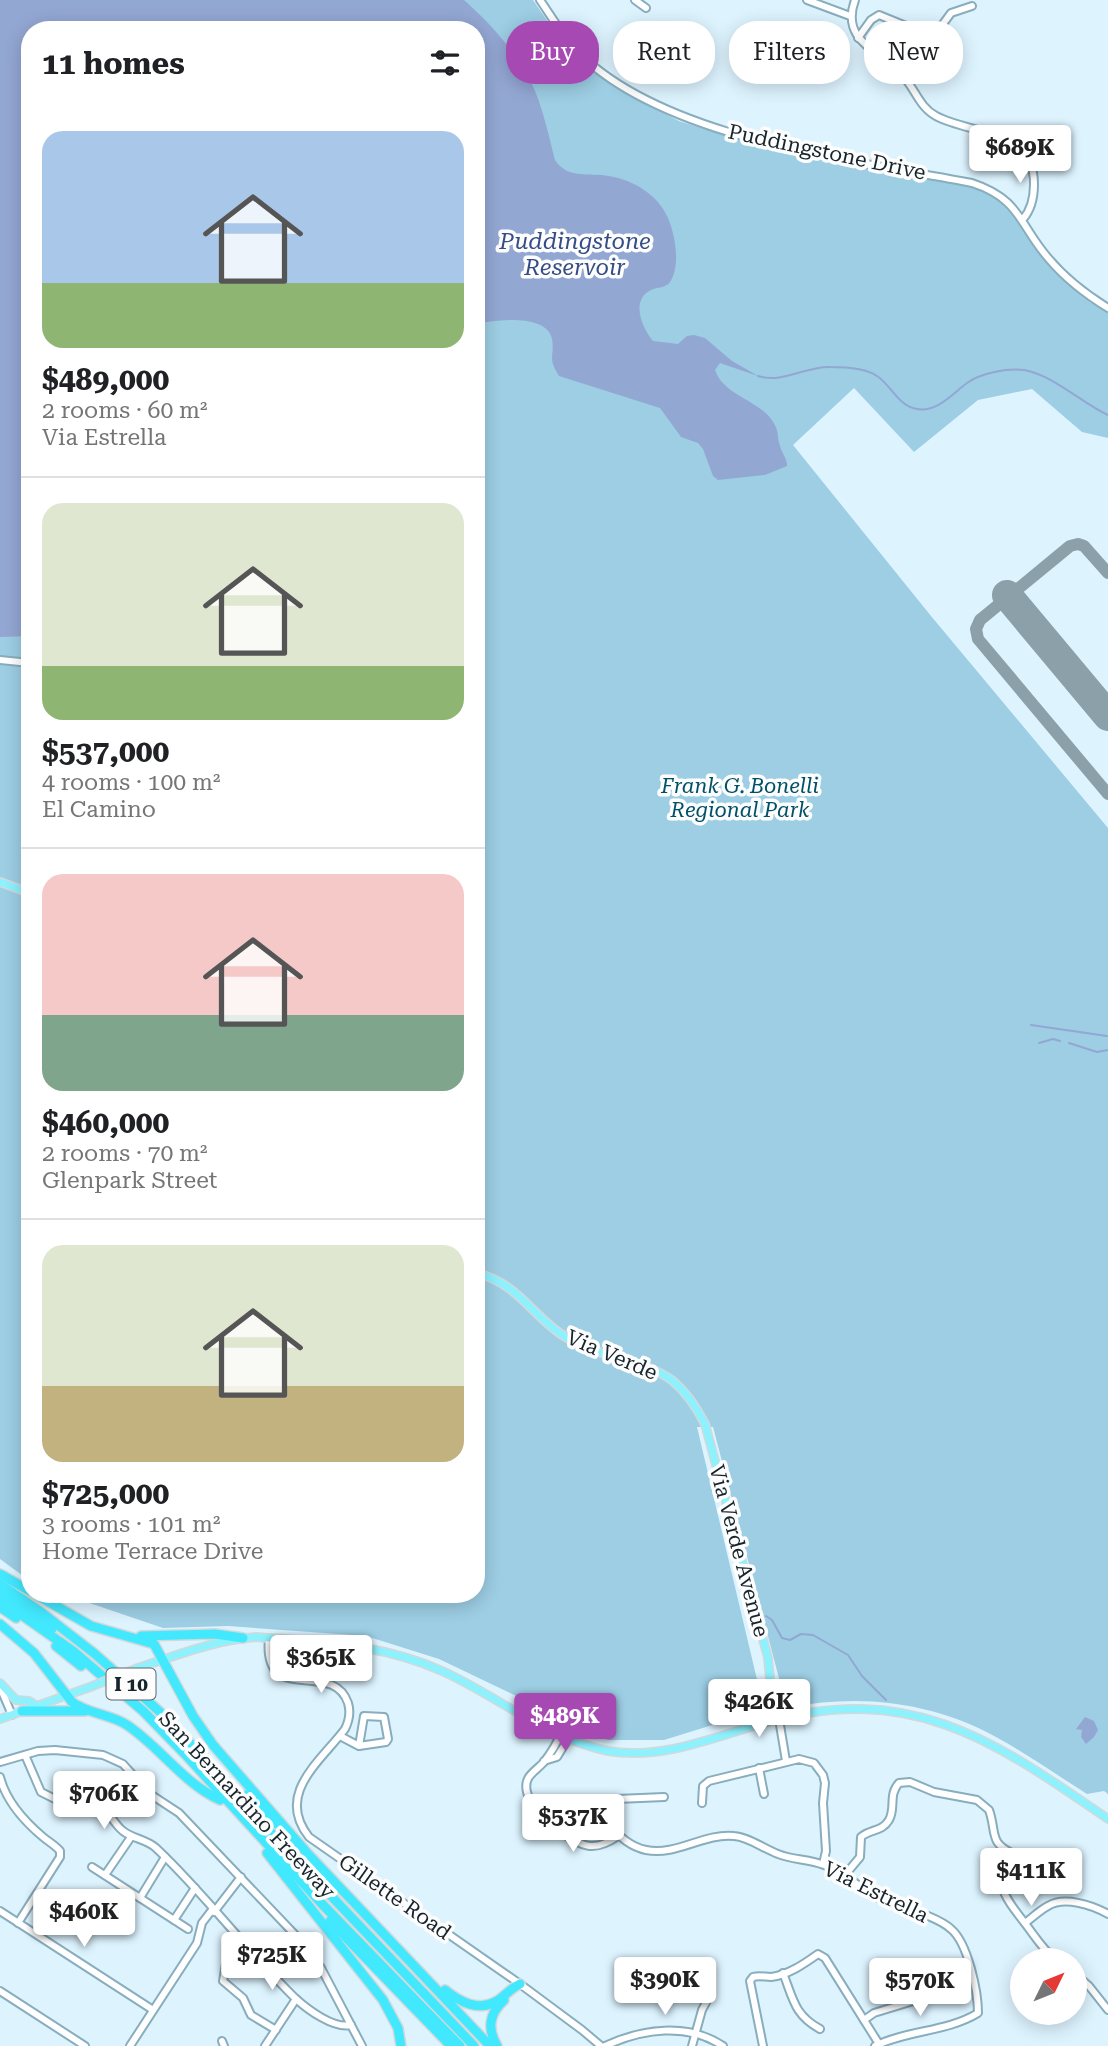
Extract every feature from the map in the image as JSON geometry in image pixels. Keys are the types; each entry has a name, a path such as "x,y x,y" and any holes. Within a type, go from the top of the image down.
{"highway":[{"path":"0,1574 21,1586"},
{"name":"San Bernardino Freeway","path":"0,1584 21,1598"},
{"path":"0,1593 35,1616 123,1686 175,1734 233,1797 245,1803"},
{"path":"0,1600 73,1651 154,1722 322,1904 460,2046"},
{"name":"San Bernardino Freeway","path":"28,1603 102,1659 149,1700 474,2046"},
{"path":"49,1603 80,1622 150,1642 156,1647 206,1735 308,1854 490,2046"},
{"name":"San Bernardino Freeway","path":"0,1607 55,1645 117,1696 170,1746 267,1853 451,2046"},
{"path":"0,1624 26,1645 79,1707 106,1714 128,1726 202,1792 220,1800"},
{"path":"119,1635 176,1637 215,1634 243,1638"},
{"path":"22,1711 90,1711"},
{"path":"200,1754 308,1854"},
{"path":"267,1853 383,2000 394,2019 401,2046"},
{"path":"414,1965 454,1998 470,2005 497,2001 520,1984"},
{"path":"401,1967 406,1982 466,2046"},
{"path":"497,2046 490,2029 491,2016 520,1984"}],"main road":[{"path":"0,882 21,890"},
{"name":"Via Verde","path":"485,1277 510,1288 550,1326 575,1343 647,1367 673,1382 692,1401 705,1424"},
{"name":"Via Verde Avenue","path":"705,1424 768,1658 771,1689 779,1719"},
{"path":"0,1719 208,1644 243,1638 269,1638 355,1645 414,1660 470,1684 564,1737 611,1752 650,1752 685,1746 779,1719 838,1709 906,1714 944,1724 999,1748 1108,1819"},
{"path":"0,1685 16,1700 29,1700 37,1706"}],"street":[{"name":"Puddingstone Drive","path":"540,0 568,40 593,64 667,111 775,143 986,187 1023,219 1049,259 1081,289 1108,308"},
{"path":"635,0 646,8"},
{"path":"807,0 850,16"},
{"path":"855,0 850,16 858,38 902,75 922,105 949,121 1004,138 1024,153 1030,162 1034,184 1030,206 1023,219"},
{"path":"858,38 878,15 906,26 940,29 951,13 972,6"},
{"path":"0,660 21,662"},
{"name":"Gillette Road","path":"269,1638 268,1658 281,1675 291,1680 331,1684 347,1699 350,1714 349,1722 340,1736 301,1785 296,1811 303,1828 317,1843 520,1984 603,2046"},
{"path":"0,1685 12,1715"},
{"path":"340,1736 359,1746 386,1742 388,1739 384,1717 364,1716 359,1746"},
{"path":"779,1719 786,1761"},
{"path":"564,1737 553,1759 544,1761 531,1772 526,1787 531,1801 547,1812 550,1825 585,1846 594,1848 618,1836"},
{"path":"0,1762 48,1750 114,1758 150,1794 179,1813 277,1914 316,1961 362,2046"},
{"path":"25,1755 36,1783 48,1797 64,1799 82,1793 95,1797 117,1825 131,1837 150,1843 165,1857 296,1998 337,2025 351,2025"},
{"path":"702,1803 703,1786 709,1781 786,1761 807,1760 814,1763 823,1776 826,1851 823,1864"},
{"path":"759,1768 764,1794"},
{"path":"1,1777 3,1788 16,1810 33,1829 60,1851 60,1857 19,1923"},
{"path":"845,1875 860,1857 861,1838 881,1828 891,1818 891,1801 895,1787 904,1781 934,1792 977,1800 989,1810 994,1838 1003,1849 1014,1854 1004,1862 1001,1884 1006,1899 1044,1948"},
{"path":"547,1812 580,1807 597,1816 617,1799 664,1797"},
{"name":"Via Estrella","path":"597,1816 633,1846 657,1852 671,1851 715,1837 738,1836 781,1856 823,1864 879,1898 951,1929 963,1948 975,1986 978,2013 949,2025 877,2045"},
{"path":"105,1875 131,1837"},
{"path":"140,1898 165,1857"},
{"path":"92,1867 188,1929"},
{"path":"130,2046 197,1943 212,1910 216,1909 241,1877"},
{"path":"174,1920 195,1888"},
{"path":"1025,1923 1048,1906 1060,1901 1108,1914"},
{"path":"0,1911 153,2010"},
{"path":"762,2046 750,1981 753,1977 770,1977 783,1973 803,1965 818,1954 825,1958 877,2045"},
{"path":"226,1964 223,1981 225,1985 243,1998 251,2015 275,2030"},
{"path":"783,1973 805,2021 820,2028"},
{"path":"1087,1984 1108,2010"},
{"path":"0,1991 85,2046"},
{"path":"692,2046 702,2010 711,1993"},
{"path":"265,2046 296,1998"},
{"path":"864,2020 874,2013 923,1998"},
{"path":"603,2046 634,2034 654,2031 695,2034 723,2046"}],"green space":[{"name":"Frank G. Bonelli Regional Park","path":"0,0 533,0 547,21 506,21 506,84 599,84 599,73 631,96 679,121 838,159 980,188 1009,208 1042,257 1061,277 1090,302 1108,312 1108,438 1082,432 1032,389 978,400 914,452 854,388 793,445 1108,828 1108,1794 1104,1791 1087,1794 980,1729 928,1710 846,1701 791,1707 786,1705 713,1427 697,1427 764,1709 664,1740 608,1740 439,1659 366,1636 228,1626 163,1628 89,1603 485,1603 485,21 21,21 21,1574 0,1559"}],"water":[{"name":"Puddingstone Reservoir","path":"0,0 464,0 485,20 506,45 506,84 532,84 555,160 560,166 573,173 609,176 627,181 652,196 664,210 675,241 675,268 668,284 651,290 641,300 640,314 645,329 653,341 678,344 687,336 705,338 732,361 758,376 720,363 715,370 727,387 756,405 772,420 786,461 787,466 765,475 718,480 713,476 703,449 698,443 681,437 660,408 559,376 552,361 552,339 541,325 519,320 485,323 485,21 21,21 21,636 0,637"},
{"path":"1085,1717 1094,1721 1098,1730 1086,1744 1081,1737 1082,1730 1076,1729"}],"waterway":[{"path":"758,376 776,378 821,367 861,370 877,376 905,404 924,409 938,405 979,376 1024,370 1057,383 1108,415"},
{"path":"1031,1025 1107,1036"},
{"path":"1039,1043 1053,1039 1060,1041"},
{"path":"1069,1043 1097,1052 1108,1050"},
{"path":"766,1616 772,1620 782,1638 790,1640 801,1634 813,1635 848,1655 862,1676 886,1700"}],"taxiway":[{"path":"1108,573 1084,546 1070,546 980,620 976,629 978,639 1108,794"}],"runway":[{"path":"1007,595 1108,716"}]}
